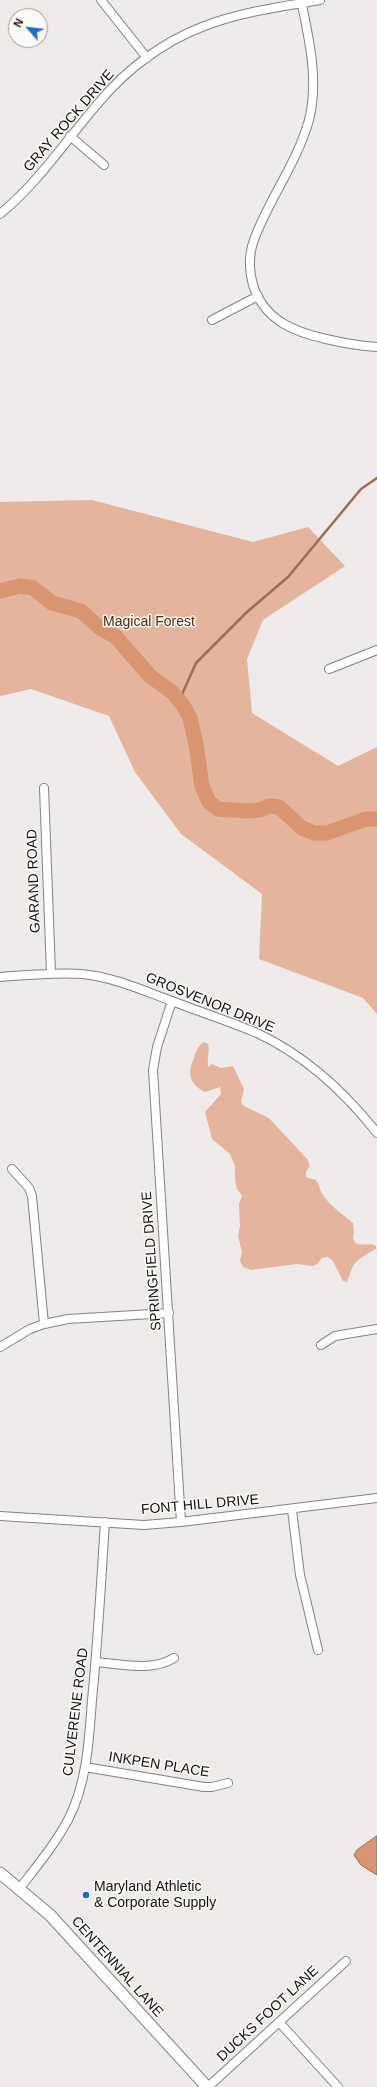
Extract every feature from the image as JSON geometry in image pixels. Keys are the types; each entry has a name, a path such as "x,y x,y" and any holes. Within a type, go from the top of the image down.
{"street":[{"path":"101,0 147,58"},
{"name":"GRAY ROCK DRIVE","path":"0,214 27,189 70,136 113,87 163,46 202,26 247,14 302,2 320,0"},
{"path":"302,2 312,56 312,99 309,118 299,145 254,242 249,267 258,296 272,315 287,327 296,331 348,344 377,347"},
{"path":"70,136 104,165"},
{"path":"212,320 258,296"},
{"path":"329,669 377,650"},
{"name":"GARAND ROAD","path":"44,788 51,973"},
{"name":"GROSVENOR DRIVE","path":"0,977 51,973 82,974 104,978 257,1033 286,1048 336,1086 377,1133"},
{"name":"SPRINGFIELD DRIVE","path":"172,1002 157,1047 154,1070 181,1522"},
{"path":"12,1169 29,1188 32,1196 44,1324"},
{"path":"0,1347 30,1329 44,1324 68,1320 168,1313"},
{"path":"321,1345 340,1334 377,1329"},
{"name":"FONT HILL DRIVE","path":"0,1516 144,1524 181,1522 292,1510 377,1498"},
{"path":"292,1510 300,1575 318,1650"},
{"name":"CULVERENE ROAD","path":"20,1888 52,1845 69,1818 79,1792 85,1767 96,1662 105,1522"},
{"path":"96,1662 158,1666 174,1658"},
{"name":"INKPEN PLACE","path":"85,1767 204,1787 218,1786 228,1782"},
{"name":"CENTENNIAL LANE","path":"0,1872 50,1915 207,2087"},
{"name":"DUCKS FOOT LANE","path":"207,2087 346,1960"},
{"path":"279,2022 338,2087"}],"green space":[{"name":"Magical Forest","path":"92,500 253,542 308,527 345,566 263,620 247,659 252,713 338,766 377,747 377,1014 363,998 259,959 262,894 181,834 135,772 109,716 31,689 0,696 0,502"},
{"path":"204,1042 209,1046 208,1067 212,1064 221,1068 233,1066 244,1089 241,1102 244,1106 269,1118 307,1159 310,1166 306,1172 306,1177 316,1180 321,1192 328,1201 353,1223 353,1238 355,1243 361,1245 371,1244 376,1246 376,1249 355,1263 352,1267 347,1282 343,1281 333,1261 328,1257 322,1258 313,1266 297,1264 251,1270 243,1267 240,1261 242,1252 238,1236 240,1226 239,1204 242,1196 237,1189 235,1180 235,1166 230,1154 212,1139 205,1112 221,1094 220,1087 205,1092 193,1082 190,1073 196,1053"}],"shaded area":[{"path":"377,1836 377,1875 361,1865 354,1855 357,1850"}],"waterway":[{"path":"179,701 196,663 247,612 288,577 361,489 377,478"},
{"path":"0,591 20,586 33,588 52,603 81,611 100,628 116,637 150,676 172,692 183,705 190,718 196,744 202,786 209,802 218,809 247,811 259,810 270,806 279,807 302,828 314,833 327,833 366,819 377,819"}],"place":[{"name":"Maryland Athletic & Corporate Supply","path":"86,1895"}]}
